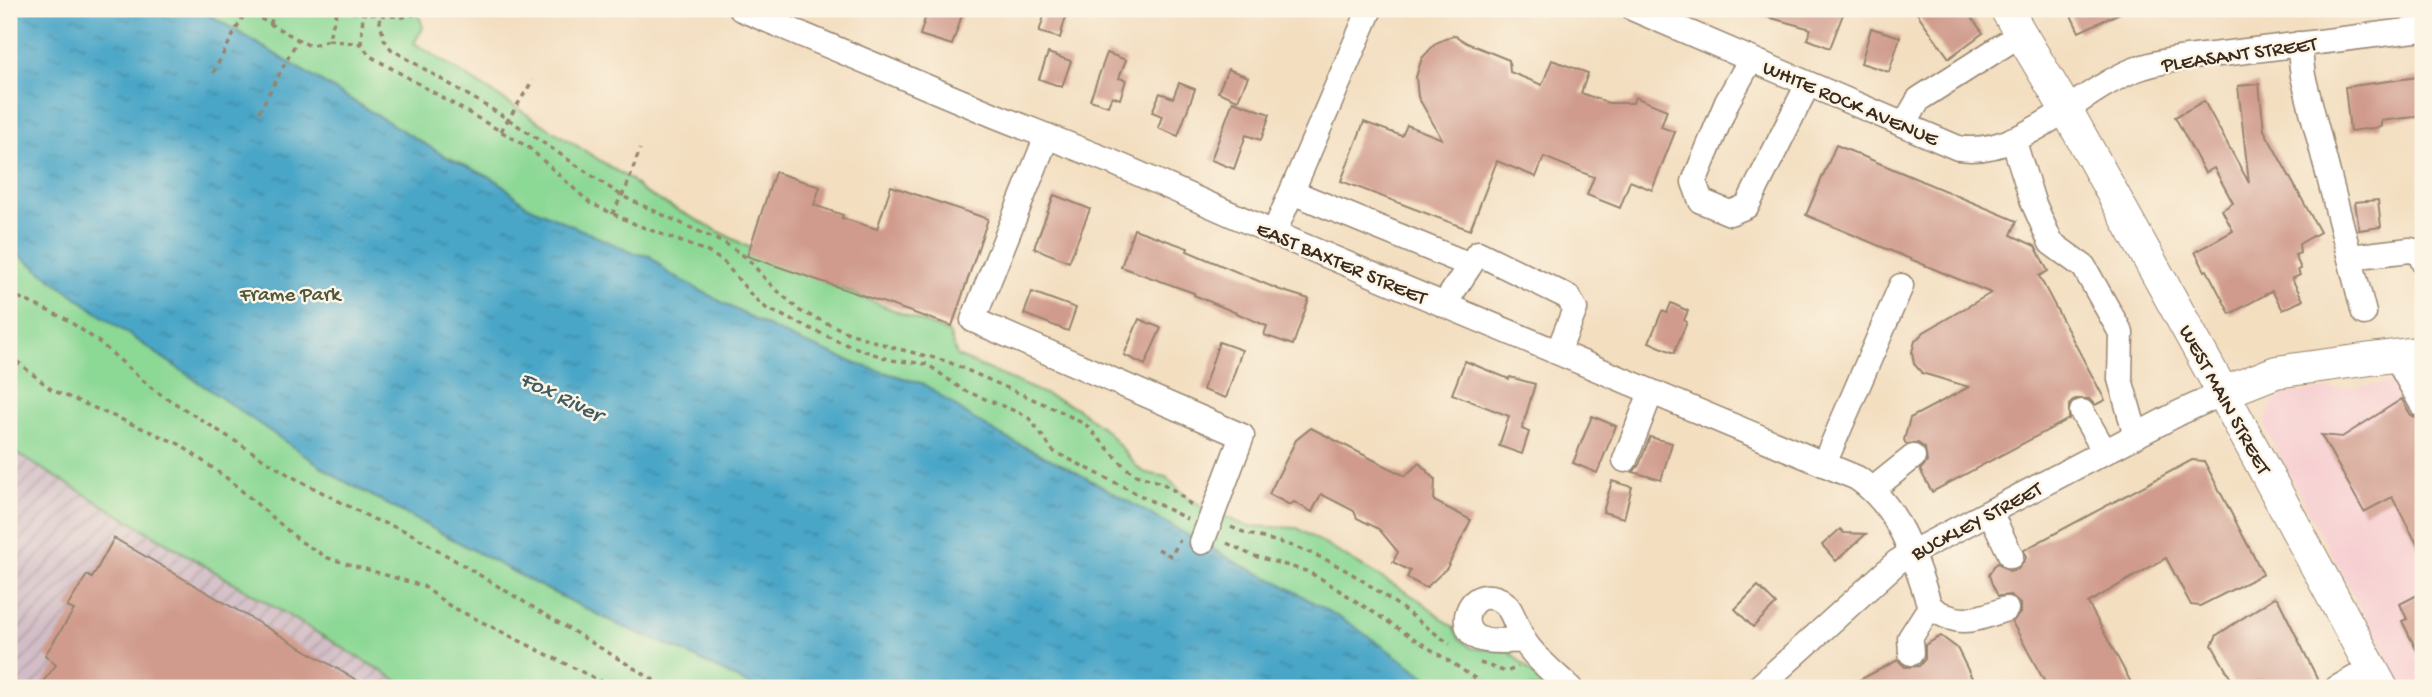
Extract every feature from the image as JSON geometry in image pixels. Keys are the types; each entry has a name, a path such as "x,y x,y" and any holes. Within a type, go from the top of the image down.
{"main road":[{"name":"WEST MAIN STREET","path":"2013,21 2067,111 2223,393 2376,679"},
{"path":"2223,393 2276,372 2409,354"}],"street":[{"name":"EAST BAXTER STREET","path":"741,9 1112,162 1274,233 1857,478 1873,489 1884,503 1913,552 1930,607"},
{"path":"1274,233 1370,9"},
{"name":"WHITE ROCK AVENUE","path":"1634,9 1958,148 1974,151 1992,148 2067,111"},
{"path":"1904,125 1919,99 2013,21"},
{"name":"PLEASANT STREET","path":"2067,111 2118,77 2137,69 2191,58 2423,29"},
{"path":"2299,44 2303,76 2364,313"},
{"path":"1751,59 1727,102 1694,182 1701,201 1730,212 1747,206 1808,84"},
{"path":"1047,136 972,320 1242,436 1200,532"},
{"path":"2012,139 2033,202 2051,243 2084,267 2121,332 2120,379 2136,436"},
{"path":"1292,192 1471,265"},
{"path":"2350,257 2410,250 2419,252 2423,261"},
{"path":"1444,305 1478,253 1568,297 1575,309 1558,352"},
{"path":"1824,464 1900,286"},
{"path":"2409,354 2423,406"},
{"path":"1625,460 1651,392"},
{"name":"BUCKLEY STREET","path":"1758,688 1897,562 2223,393"},
{"path":"2082,412 2105,452"},
{"path":"1873,489 1913,457"},
{"path":"1990,512 2011,556"},
{"path":"1911,653 1910,638 1930,607 1947,619 1972,621 2006,609"},
{"path":"1531,649 1570,688"},
{"path":"2337,688 2376,679"}],"path":[{"path":"270,23 277,9"},
{"path":"377,9 384,39 391,50 508,119 622,196 726,244 747,258 769,284 800,311 849,333 946,361 1086,425 1126,468 1178,493 1191,506 1200,532"},
{"path":"213,73 244,10 310,46 328,40 361,44"},
{"path":"328,40 336,10 403,18 426,12"},
{"path":"363,15 361,44 370,56 528,146 590,203 706,251 723,261 754,298 766,308 842,343 891,360 927,364 963,390 1020,413 1030,419 1053,451 1169,509 1200,532 1251,555 1306,571 1320,578 1479,681 1483,688"},
{"path":"259,112 298,39"},
{"path":"501,131 533,80"},
{"path":"612,214 640,149"},
{"path":"9,293 66,318 99,342 154,390 289,475 373,519 408,532 667,688"},
{"path":"9,355 61,395 179,444 228,479 300,541 328,558 423,586 450,606 614,688"},
{"path":"1158,549 1171,556 1200,532 1244,533 1303,549 1370,585 1412,619 1454,647"},
{"path":"1472,658 1482,665 1506,672 1531,649"},
{"path":"1455,665 1458,659"}],"shaded area":[{"path":"2402,382 2423,422 2423,688 2403,688 2273,445 2265,424 2272,403 2291,393"},
{"path":"9,449 410,688 9,688"}],"green space":[{"name":"Frame Park","path":"9,9 417,9 423,28 414,43 631,180 643,192 777,262 949,333 957,356 1075,407 1107,431 1137,467 1146,473 1166,477 1188,498 1246,526 1297,528 1421,601 1454,628 1458,637 1471,648 1509,651 1547,688 410,688 9,449"}],"water":[{"name":"Frame Park","path":"9,9 200,9 445,156 498,181 526,205 633,253 650,256 668,273 792,338 860,365 924,384 1004,437 1065,466 1352,625 1442,688 755,688 686,653 619,625 538,585 338,478 112,323 9,248"}],"building":[{"path":"928,9 964,9 952,45 920,35"},
{"path":"1758,9 1845,9 1830,48 1807,39 1811,29 1757,14"},
{"path":"1914,9 1965,9 1983,33 1949,58"},
{"path":"2068,9 2128,9 2079,32"},
{"path":"1046,10 1066,16 1060,38 1039,32"},
{"path":"1871,28 1900,37 1889,72 1861,63"},
{"path":"1454,35 1509,60 1510,72 1542,85 1552,60 1588,73 1581,93 1608,103 1633,103 1635,97 1667,110 1661,127 1675,132 1652,190 1630,181 1620,208 1587,195 1594,177 1544,157 1536,177 1497,161 1470,230 1341,181 1364,122 1402,136 1407,125 1442,139 1418,97 1416,77 1422,58 1436,43"},
{"path":"1048,53 1071,61 1062,87 1039,79"},
{"path":"1107,53 1126,60 1119,78 1126,80 1120,99 1112,96 1108,106 1090,100"},
{"path":"1228,69 1248,77 1238,100 1218,92"},
{"path":"2418,77 2423,116 2381,121 2381,127 2350,131 2345,87"},
{"path":"1179,83 1195,89 1178,136 1158,128 1162,116 1152,112 1160,93 1173,98"},
{"path":"2259,84 2264,130 2320,232 2299,244 2300,253 2295,255 2301,269 2298,270 2300,275 2292,279 2303,300 2283,310 2272,291 2230,314 2195,252 2233,231 2222,210 2233,203 2214,168 2205,173 2175,117 2204,101 2249,183 2238,86"},
{"path":"1233,101 1270,114 1261,140 1246,135 1234,169 1211,160"},
{"path":"1836,145 2017,221 2011,235 2035,246 2048,271 2039,276 2105,400 2095,405 2089,399 2075,399 2069,405 2069,419 1932,492 1920,470 1927,462 1925,448 1918,443 1906,444 1904,440 1910,418 1969,387 1922,373 1914,364 1912,352 1915,341 1924,332 1991,293 1806,215"},
{"path":"775,172 820,187 814,205 843,215 842,218 877,229 891,186 988,219 952,326 747,256"},
{"path":"1054,195 1090,209 1069,262 1034,248"},
{"path":"2378,200 2381,227 2359,230 2355,202"},
{"path":"1134,229 1188,248 1187,251 1280,290 1309,299 1293,345 1264,335 1267,326 1194,293 1121,267"},
{"path":"1032,292 1076,308 1068,331 1024,314"},
{"path":"1671,303 1688,311 1684,320 1687,322 1674,353 1649,342 1662,311 1667,313"},
{"path":"1139,319 1161,328 1145,365 1124,355"},
{"path":"1219,342 1242,350 1226,398 1203,390"},
{"path":"1465,361 1509,379 1510,377 1535,384 1522,429 1529,432 1522,454 1499,446 1509,416 1452,394"},
{"path":"2402,399 2423,429 2423,555 2392,497 2364,512 2321,435 2342,437"},
{"path":"1592,416 1616,426 1597,473 1573,463"},
{"path":"1311,428 1405,476 1419,463 1435,479 1434,501 1471,520 1447,568 1426,588 1407,578 1410,571 1393,562 1398,552 1379,529 1357,518 1354,511 1321,494 1312,512 1294,502 1290,505 1269,494 1296,440"},
{"path":"1650,437 1672,443 1661,480 1633,472 1639,465"},
{"path":"2192,460 2204,461 2263,574 2200,606 2191,605 2166,558 2088,603 2134,688 2048,688 2012,622 2020,613 2020,604 2010,595 1998,596 1992,584 1989,575 1994,566 1998,563 2009,571 2018,569 2026,558 2024,550"},
{"path":"1612,481 1632,487 1624,518 1603,512"},
{"path":"1840,529 1844,533 1866,534 1836,561 1822,545"},
{"path":"114,538 370,688 38,688 56,665 45,655 74,610 67,607 87,575 92,578"},
{"path":"1758,586 1776,604 1753,627 1735,609"},
{"path":"2423,592 2423,663 2402,621 2407,619 2400,604"},
{"path":"2275,597 2322,688 2236,688 2212,645 2217,635"},
{"path":"1941,636 1957,648 1977,688 1844,688 1898,660 1905,667 1919,666 1925,659 1925,645"}],"water label":[{"name":"Fox River","path":"562,395"}]}
